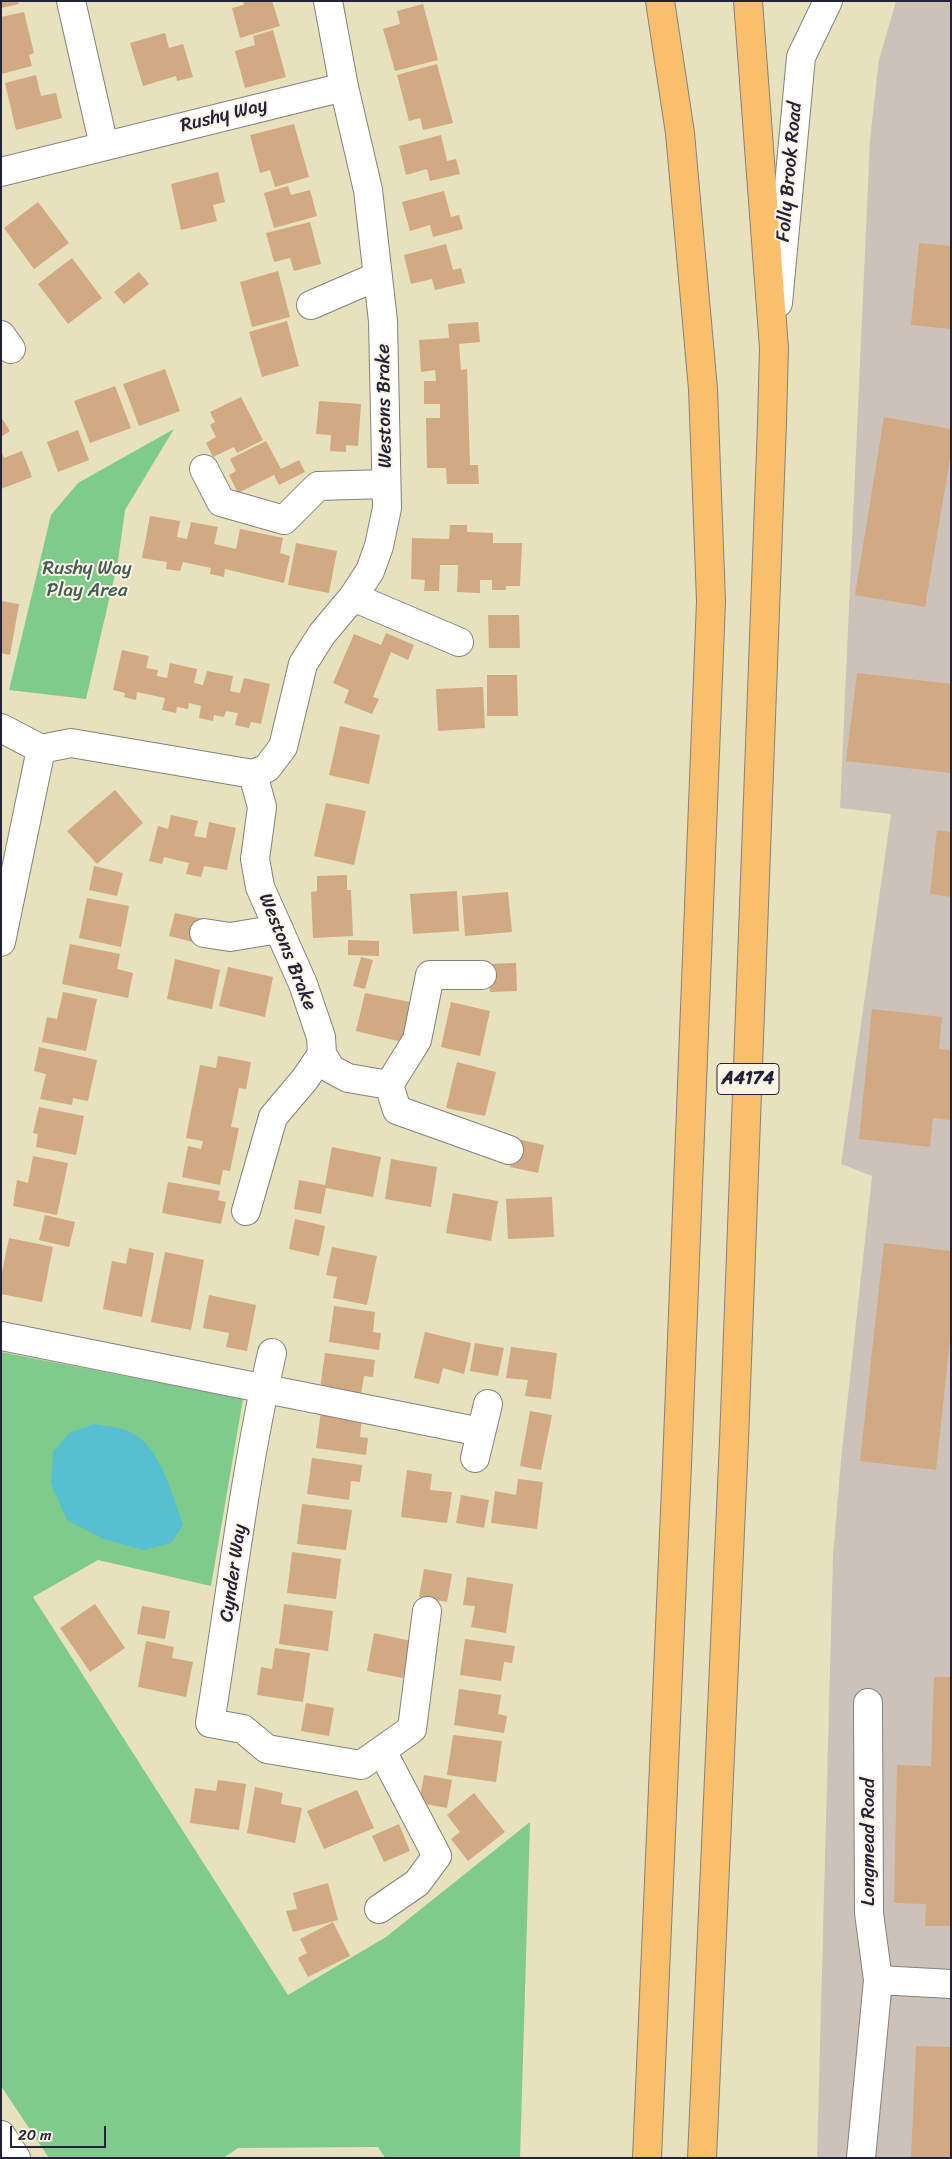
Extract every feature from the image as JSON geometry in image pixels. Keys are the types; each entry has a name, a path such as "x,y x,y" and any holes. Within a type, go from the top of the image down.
{"highway":[{"name":"A4174","path":"647,2158 678,1445 711,601 703,389 680,133 660,1"},
{"name":"A4174","path":"702,2158 734,1441 774,348 748,1"}],"street":[{"path":"72,1 104,146"},
{"name":"Westons Brake","path":"328,1 344,87 368,190 383,320 387,508 379,546 370,571 353,597 322,634 303,664 284,747 267,768 253,774 262,807 255,858 260,887 303,984 320,1037 322,1054 331,1069 348,1078 389,1085"},
{"name":"Folly Brook Road","path":"774,348 801,57 828,1"},
{"name":"Rushy Way","path":"1,172 344,87"},
{"path":"311,306 378,276"},
{"path":"204,469 221,502 284,520 318,486 386,484"},
{"path":"353,597 459,642"},
{"path":"1,728 41,749 71,743 253,774"},
{"path":"1,942 41,749"},
{"path":"204,932 230,937 279,929"},
{"path":"482,975 430,975 417,1040 389,1085 398,1110 509,1150"},
{"path":"246,1211 273,1117 305,1079 322,1054"},
{"path":"1,1336 264,1390 478,1445 488,1404"},
{"name":"Cynder Way","path":"272,1353 233,1571 210,1723 243,1729 267,1749 361,1765 382,1750"},
{"path":"379,1909 417,1883 438,1856 382,1750 412,1730 427,1611"},
{"name":"Longmead Road","path":"861,2158 878,1980 869,1913 868,1703"},
{"path":"878,1980 951,1984"},
{"path":"1,2135 16,2158"}],"shaded area":[{"path":"896,1 951,1 951,2158 817,2158 833,1556 841,1460 872,1176 841,1164 891,814 840,808 870,139 879,60"}],"green space":[{"name":"Rushy Way Play Area","path":"174,429 125,510 118,561 86,699 9,690 51,515 78,483"},
{"path":"1,1352 243,1399 211,1586 98,1560 33,1597 288,1995 386,1937 530,1822 520,2158 385,2158 378,2147 238,2148 223,2158 49,2158 1,2086"}],"water":[{"path":"94,1424 128,1431 139,1437 156,1458 169,1486 183,1525 171,1543 144,1550 103,1539 67,1520 51,1484 53,1452 69,1433"}],"building":[{"path":"1,1 18,1 19,4 1,8"},
{"path":"243,1 272,1 280,26 240,38 232,8 244,5"},
{"path":"423,4 438,60 395,71 383,29 400,24 397,11"},
{"path":"24,12 34,53 29,55 32,66 1,74 1,17"},
{"path":"273,30 286,77 245,88 235,51 255,45 253,36"},
{"path":"165,33 169,48 183,44 193,77 177,81 176,76 143,86 130,43"},
{"path":"437,64 453,123 423,130 420,118 409,121 397,75"},
{"path":"36,75 41,96 56,93 62,118 16,130 5,83"},
{"path":"294,124 309,177 275,187 270,170 260,173 250,135"},
{"path":"441,135 447,161 456,159 460,174 430,181 427,169 406,175 399,146"},
{"path":"218,172 225,202 213,205 217,221 181,230 171,184"},
{"path":"288,186 291,195 310,190 317,216 274,228 264,193"},
{"path":"444,191 451,217 459,215 463,229 433,237 430,225 410,231 402,202"},
{"path":"38,202 69,243 34,269 4,228"},
{"path":"310,222 321,264 294,271 290,258 274,262 266,233"},
{"path":"919,243 951,246 951,329 911,325"},
{"path":"446,244 453,270 461,268 465,283 435,290 432,279 411,284 404,255"},
{"path":"72,258 102,298 68,324 38,284"},
{"path":"278,271 290,317 252,327 240,282"},
{"path":"139,272 149,284 124,304 114,292"},
{"path":"287,321 299,366 262,377 249,332"},
{"path":"478,322 480,342 459,344 461,370 467,369 470,465 478,465 479,484 447,484 446,468 427,468 426,418 440,418 440,404 424,404 424,381 436,381 435,370 421,372 419,340 449,338 448,324"},
{"path":"165,369 180,411 139,426 123,384"},
{"path":"115,386 131,428 90,443 74,401"},
{"path":"241,397 263,440 237,453 234,447 213,457 206,443 216,437 210,425 215,422 210,412"},
{"path":"319,401 361,404 358,446 346,445 346,452 330,451 331,435 316,434"},
{"path":"1,417 10,431 1,437"},
{"path":"884,417 951,429 951,453 925,607 855,595"},
{"path":"78,430 89,460 58,472 47,442"},
{"path":"266,441 281,469 299,460 305,472 279,485 274,475 238,493 229,475 236,471 230,459"},
{"path":"1,451 4,458 22,451 32,477 1,489"},
{"path":"150,516 180,521 177,537 187,539 191,522 218,527 214,544 236,549 240,529 283,538 280,553 290,556 284,583 225,569 224,577 210,574 211,568 183,562 180,571 166,569 167,562 142,558"},
{"path":"450,525 467,525 467,532 493,533 493,543 522,543 520,586 506,586 506,590 492,590 492,580 480,580 480,593 457,592 458,565 440,565 439,591 424,591 425,580 411,579 412,538 449,539"},
{"path":"296,543 337,551 329,593 288,585"},
{"path":"1,601 19,604 10,655 1,653"},
{"path":"488,615 519,615 520,648 489,648"},
{"path":"386,633 414,645 408,660 391,652 373,697 379,699 372,714 344,703 349,690 333,683 354,634 381,645"},
{"path":"122,650 149,656 146,668 158,670 157,676 167,678 170,663 197,669 194,683 203,685 207,671 233,676 230,691 240,693 244,678 270,684 261,724 251,722 249,728 235,725 238,713 226,711 224,717 214,715 213,721 199,718 201,706 189,703 188,709 177,707 176,713 162,710 165,698 137,692 136,700 124,697 125,693 113,690"},
{"path":"857,673 951,684 951,773 846,761"},
{"path":"487,675 517,675 518,716 487,716"},
{"path":"483,687 485,728 438,731 436,689"},
{"path":"340,726 380,735 369,784 329,775"},
{"path":"115,790 143,823 97,864 67,831"},
{"path":"326,803 366,811 354,865 314,856"},
{"path":"171,815 198,821 194,836 206,838 209,822 236,828 227,870 204,866 201,877 186,874 189,863 164,857 162,864 149,861 158,826 168,829"},
{"path":"937,830 951,832 951,897 930,894"},
{"path":"94,866 123,873 117,896 89,890"},
{"path":"347,875 347,890 351,890 353,936 313,938 311,892 317,891 317,876"},
{"path":"457,891 459,931 413,934 410,894"},
{"path":"508,892 512,932 465,936 462,896"},
{"path":"87,898 129,906 121,947 79,938"},
{"path":"175,913 203,919 197,943 169,936"},
{"path":"348,940 379,941 379,956 348,955"},
{"path":"70,944 120,954 117,969 133,973 128,998 62,984"},
{"path":"361,957 373,960 365,989 353,986"},
{"path":"175,959 220,970 212,1009 167,999"},
{"path":"516,963 517,991 490,992 488,964"},
{"path":"228,967 273,977 265,1017 219,1006"},
{"path":"63,992 97,999 86,1051 42,1042 47,1017 57,1019"},
{"path":"365,993 410,1002 402,1042 356,1031"},
{"path":"451,1002 490,1011 480,1056 441,1047"},
{"path":"872,1009 942,1017 939,1049 951,1050 951,1120 933,1118 930,1147 859,1139"},
{"path":"39,1047 97,1060 88,1101 73,1098 72,1105 40,1099 46,1074 34,1071"},
{"path":"218,1056 251,1062 246,1089 239,1088 231,1127 239,1128 230,1171 223,1170 220,1185 182,1177 188,1146 201,1149 203,1141 186,1138 200,1065 216,1068"},
{"path":"457,1062 496,1072 485,1116 446,1108"},
{"path":"39,1107 84,1116 76,1155 36,1147 38,1134 33,1133"},
{"path":"517,1139 544,1145 538,1173 510,1167"},
{"path":"332,1147 381,1157 373,1197 326,1188 321,1214 294,1209 299,1180 325,1185"},
{"path":"33,1156 68,1163 57,1215 13,1206 17,1180 28,1183"},
{"path":"391,1159 437,1167 431,1207 385,1199"},
{"path":"168,1182 220,1191 218,1200 226,1202 221,1224 162,1213"},
{"path":"453,1193 498,1201 491,1241 446,1233"},
{"path":"552,1197 554,1237 508,1239 506,1199"},
{"path":"45,1215 75,1222 69,1247 39,1240"},
{"path":"295,1219 325,1226 319,1256 289,1249"},
{"path":"9,1238 53,1247 42,1302 1,1294 1,1277"},
{"path":"884,1243 951,1251 951,1331 936,1470 860,1461"},
{"path":"332,1247 377,1256 367,1305 333,1298 337,1277 326,1275"},
{"path":"129,1248 154,1253 142,1317 103,1309 112,1261 126,1264"},
{"path":"165,1252 204,1260 191,1330 151,1322"},
{"path":"209,1295 256,1305 247,1351 226,1347 229,1333 203,1328"},
{"path":"334,1306 375,1312 373,1332 381,1333 379,1350 329,1342"},
{"path":"425,1332 471,1343 464,1374 443,1368 439,1384 414,1378"},
{"path":"475,1343 504,1348 498,1376 470,1371"},
{"path":"511,1347 557,1353 551,1399 525,1396 528,1380 506,1378"},
{"path":"325,1353 375,1360 373,1377 364,1376 361,1395 320,1389"},
{"path":"321,1411 362,1417 360,1437 368,1438 366,1455 316,1448"},
{"path":"530,1411 552,1415 541,1470 520,1466"},
{"path":"312,1458 362,1465 360,1482 351,1481 349,1500 307,1494"},
{"path":"407,1470 432,1474 430,1490 452,1492 447,1523 401,1517"},
{"path":"518,1479 543,1482 537,1529 491,1523 495,1491 516,1495"},
{"path":"461,1495 489,1500 484,1528 456,1523"},
{"path":"302,1504 352,1510 346,1550 297,1544"},
{"path":"292,1552 341,1559 336,1599 287,1593"},
{"path":"424,1569 452,1574 447,1602 419,1597"},
{"path":"467,1577 513,1584 506,1633 471,1627 475,1606 463,1605"},
{"path":"95,1604 125,1648 90,1672 60,1628"},
{"path":"284,1604 333,1611 328,1651 279,1644"},
{"path":"142,1606 170,1611 165,1639 137,1634"},
{"path":"374,1633 411,1641 403,1678 367,1671"},
{"path":"465,1639 515,1646 512,1663 504,1662 501,1681 460,1675"},
{"path":"146,1641 174,1647 172,1658 193,1662 186,1697 138,1687"},
{"path":"275,1648 310,1653 303,1702 257,1695 261,1667 272,1669"},
{"path":"934,1677 951,1677 951,1926 925,1926 926,1904 894,1903 897,1765 931,1766"},
{"path":"459,1689 501,1695 498,1714 507,1716 504,1733 454,1725"},
{"path":"306,1703 334,1708 329,1736 301,1731"},
{"path":"453,1735 502,1741 496,1782 447,1775"},
{"path":"424,1775 452,1780 447,1808 419,1803"},
{"path":"218,1780 246,1784 239,1830 190,1823 195,1788 216,1791"},
{"path":"255,1787 283,1793 281,1804 302,1808 295,1843 247,1833"},
{"path":"357,1790 374,1828 324,1849 307,1811"},
{"path":"474,1793 505,1832 468,1861 451,1839 460,1832 447,1815"},
{"path":"399,1824 410,1851 384,1862 372,1836"},
{"path":"328,1883 338,1920 293,1932 286,1911 297,1909 293,1893"},
{"path":"333,1922 350,1956 308,1977 298,1958 307,1953 300,1939"},
{"path":"916,2046 951,2047 951,2158 911,2158"}]}
